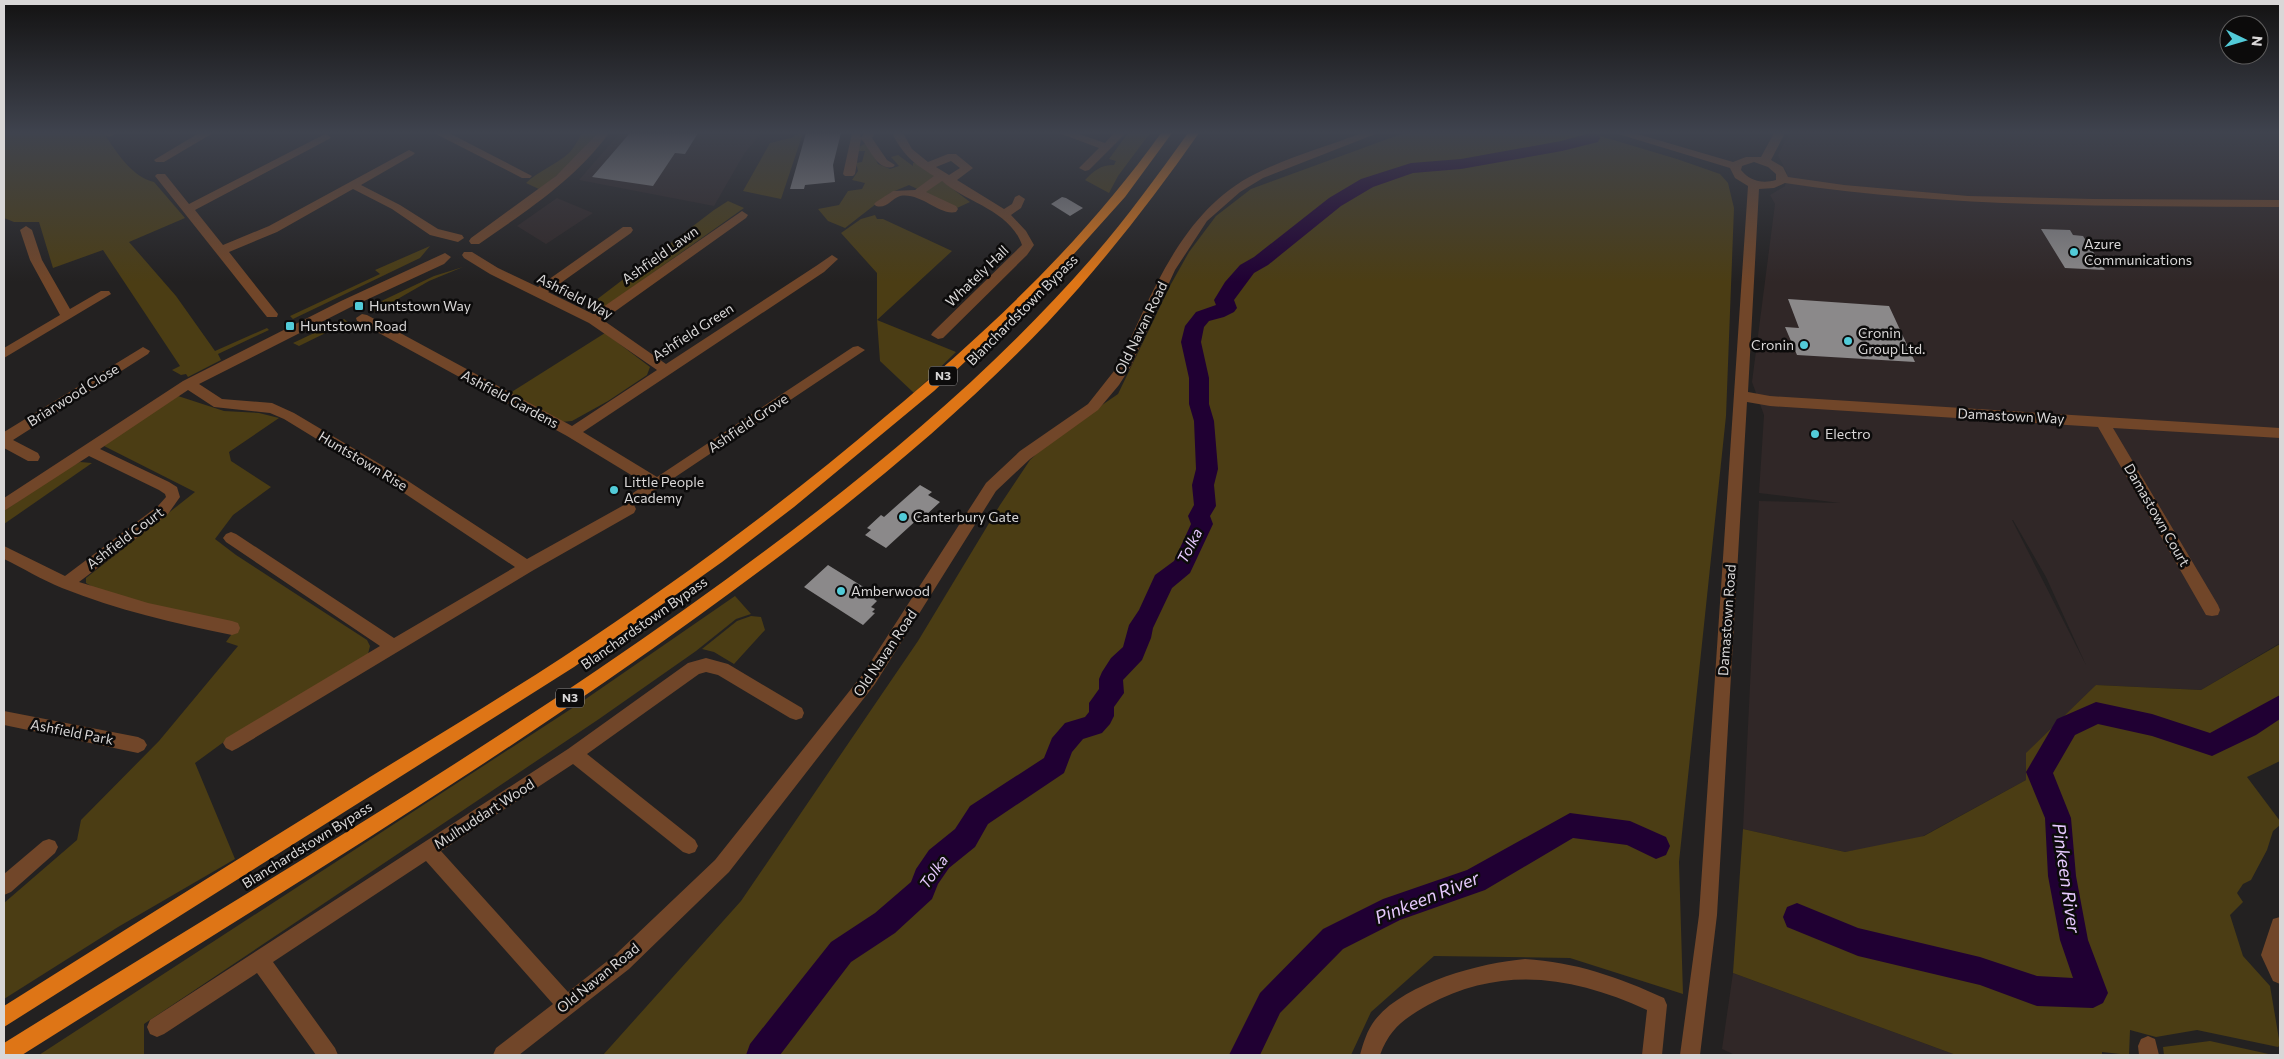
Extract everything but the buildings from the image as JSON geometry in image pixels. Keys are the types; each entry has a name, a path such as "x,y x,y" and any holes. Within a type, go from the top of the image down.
{"highway":[{"name":"Blanchardstown Bypass","path":"4,1016 568,662 658,601 762,525 913,404 975,347 1044,280 1130,182"},
{"name":"Blanchardstown Bypass","path":"11,1050 322,859 575,695 705,604 812,525 880,470 1010,352 1075,287 1162,182"},
{"path":"1075,287 1119,244 1168,182"}],"street":[{"path":"166,182 272,314"},
{"path":"188,209 239,182"},
{"path":"220,251 273,229 358,182"},
{"path":"353,185 396,207 434,232 476,240 557,182"},
{"path":"918,193 938,182"},
{"path":"951,182 1004,214 1017,206 1019,199"},
{"name":"Old Navan Road","path":"503,1055 622,962 722,866 746,838 868,679 902,630 944,560 992,488 1025,455 1093,407 1114,382 1124,366 1169,270 1203,219 1227,197 1248,182"},
{"path":"1751,182 1773,185 1777,182"},
{"path":"1804,182 1866,192 1926,198 2280,202"},
{"name":"Damastown Road","path":"1690,1055 1708,915 1754,184"},
{"path":"880,204 897,193 918,193 952,209"},
{"name":"Whately Hall","path":"938,335 1028,245 1027,240 1017,230 1016,224 1004,214"},
{"name":"Ashfield Lawn","path":"594,320 742,215"},
{"path":"26,230 26,236 39,264 67,316"},
{"path":"538,293 627,230"},
{"path":"434,232 444,251 458,258 468,255 477,246 476,240"},
{"path":"4,505 188,384 346,304 440,261 444,251 458,238"},
{"name":"Ashfield Way","path":"468,255 488,268 594,320 665,370"},
{"name":"Ashfield Green","path":"572,432 820,269 832,259"},
{"path":"4,354 105,294"},
{"name":"Ashfield Gardens","path":"362,318 572,432 656,484"},
{"name":"Ashfield Grove","path":"527,567 634,503 656,484 858,350"},
{"name":"Briarwood Close","path":"4,440 143,351"},
{"name":"Huntstown Rise","path":"188,384 219,404 272,408 289,416 408,488 527,567"},
{"name":"Damastown Way","path":"1742,396 1770,401 2280,433"},
{"name":"Damastown Court","path":"2102,421 2212,610"},
{"path":"4,440 33,457"},
{"name":"Ashfield Court","path":"66,583 163,510 173,497 172,491 164,486 88,449"},
{"path":"231,538 244,554 394,647"},
{"name":"Ashfield Court","path":"4,552 66,583 142,608 232,628"},
{"path":"232,743 527,567"},
{"name":"Mulhuddart Wood","path":"158,1027 574,754 694,668 706,665 722,669 796,713"},
{"name":"Ashfield Park","path":"5,719 138,745"},
{"path":"574,754 689,846"},
{"path":"4,886 50,847"},
{"path":"428,850 566,1004"},
{"path":"2280,926 2271,955 2280,974"},
{"path":"259,959 328,1055"},
{"path":"1370,1055 1382,1027 1408,1006 1432,992 1466,978 1518,968 1560,971 1594,978 1620,987 1657,1005 1652,1055"}],"shaded area":[{"path":"4,182 154,182 185,218 129,242 176,296 215,351 267,328 269,330 218,354 221,360 188,377 186,374 181,375 172,370 180,366 103,250 53,268 39,222 14,222 4,218"},
{"path":"527,182 549,182 541,190"},
{"path":"592,182 728,182 714,206"},
{"path":"748,182 787,182 781,199 743,191"},
{"path":"862,182 944,182 970,202 957,208 909,185 890,193 845,228 828,221 818,209 839,205 848,191 862,189 865,183"},
{"path":"1089,182 1115,182 1109,193"},
{"path":"1269,182 1728,183 1734,208 1726,416 1679,862 1683,994 1570,958 1434,956 1371,1012 1351,1055 603,1055 741,901 918,641 1000,505 1030,460 1050,441 1118,394 1171,284 1189,252 1216,216 1251,189"},
{"path":"1786,182 2280,182 2280,643 2201,690 2096,685 2026,780 1914,841 1845,852 1743,829 1759,501 1840,503 1759,493 1764,415 1752,382 1775,204 1770,195 1785,186","holes":["2012,520 2046,577 2086,665"]},
{"path":"557,198 593,213 546,244 517,226"},
{"path":"728,201 744,208 599,311 587,307 714,210"},
{"path":"875,215 877,219 883,219 952,251 877,320 877,273 841,233 861,219"},
{"path":"430,246 420,258 293,319 290,316 380,274 375,270"},
{"path":"463,267 429,281 375,312 369,307 434,276"},
{"path":"344,319 348,322 299,346 293,343"},
{"path":"877,320 956,352 914,393 880,361"},
{"path":"605,333 650,367 647,375 608,401 572,421 560,422 510,393"},
{"path":"178,396 224,411 259,413 279,418 229,452 231,461 271,487 233,515 215,539 236,555 367,640 370,646 368,654 236,733 195,763 235,859 118,927 4,999 4,903 77,840 81,820 159,741 238,646 226,642 236,628 98,590 86,583 86,578 195,492 104,446 106,442"},
{"path":"80,462 92,463 4,524 4,511 65,469"},
{"path":"735,596 751,614 736,619 696,651 599,719 144,1024 144,1055 39,1055 577,705"},
{"path":"751,616 761,617 765,630 734,664 714,652 702,649 737,621"},
{"path":"2280,644 2280,761 2247,777 2280,821 2280,825 2273,831 2267,850 2251,880 2243,884 2237,893 2243,902 2230,915 2243,956 2270,986 2280,1045 2278,1047 2197,1030 2156,1037 2130,1030 2129,1055 2102,1052 2102,1055 1956,1055 1733,973 1743,829 1845,852 1924,836 2026,780 2026,753 2096,685 2201,690"},
{"path":"1733,973 1956,1055 1735,1055 1722,1049"},
{"path":"2210,1041 2273,1055 2164,1055 2163,1047"}],"waterway":[{"name":"Tolka","path":"761,1055 841,952 885,923 922,890 926,878 939,859 965,838 979,815 1055,765 1061,746 1074,731 1093,725 1101,716 1102,703 1112,693 1111,679 1120,665 1133,653 1139,638 1141,625 1148,616 1163,582 1182,567 1202,524 1199,516 1205,506 1203,485 1207,469 1204,421 1199,404 1199,378 1191,342 1195,326 1203,316 1217,313 1227,308 1224,300 1232,286 1247,269 1261,261 1335,202 1369,182"},
{"name":"Pinkeen River","path":"1797,917 1858,942 1980,971 2037,991 2093,993 2074,940 2062,876 2058,818 2039,772 2066,727 2096,713 2152,725 2212,745 2247,727 2280,706"},
{"name":"Pinkeen River","path":"1244,1055 1270,1003 1333,939 1393,909 1475,881 1570,825 1630,833 1656,846"}],"place":[{"name":"Azure Communications","path":"2074,252"},
{"name":"Huntstown Way","path":"359,306"},
{"name":"Huntstown Road","path":"290,326"},
{"name":"Cronin Group Ltd.","path":"1848,341"},
{"name":"Cronin","path":"1804,345"},
{"name":"Electro","path":"1815,434"},
{"name":"Little People Academy","path":"614,490"},
{"name":"Canterbury Gate","path":"903,517"},
{"name":"Amberwood","path":"841,591"}]}
